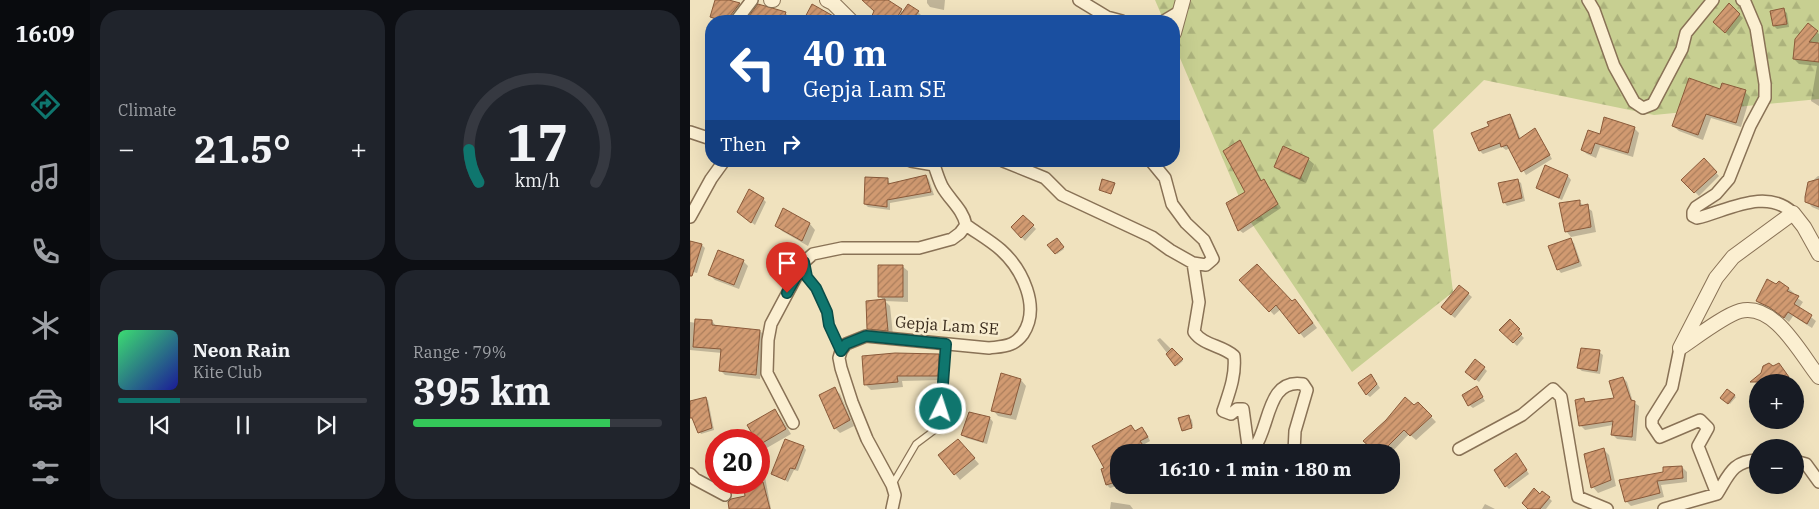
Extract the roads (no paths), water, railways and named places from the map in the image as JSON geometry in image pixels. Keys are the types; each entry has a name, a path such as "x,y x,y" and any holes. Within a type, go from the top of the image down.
{"street":[{"path":"741,15 752,0"},
{"path":"827,0 833,3 845,15"},
{"path":"1079,0 1104,15"},
{"path":"1588,0 1594,10 1614,66 1634,102 1643,108 1653,104 1682,49 1686,33 1713,0"},
{"path":"1742,0 1745,2 1756,28 1765,84 1765,98 1750,126 1729,179 1716,194 1696,207 1693,216 1697,218 1756,201 1779,204 1793,213 1804,227 1819,254"},
{"path":"1171,15 1184,4"},
{"path":"690,132 705,137"},
{"path":"690,218 720,167"},
{"name":"Gepja Lam SE","path":"841,351 846,344 866,336 988,348 1014,343 1026,329 1030,318 1028,291 1012,263 1001,250 966,225 965,217 941,186 937,167"},
{"path":"1017,167 1044,178 1062,195 1152,237 1193,263 1206,265 1213,259 1204,240 1186,223 1172,204 1165,178 1156,167"},
{"path":"1717,494 1698,446 1708,428 1700,420 1660,437 1652,425 1652,419 1672,387 1680,348 1716,278 1733,257 1793,213"},
{"path":"793,423 767,374 768,340 770,324 804,262 813,254 842,248 919,248 952,239 966,225"},
{"path":"1193,263 1198,302 1194,332 1200,340 1228,350 1234,356 1236,367 1224,411 1231,414 1237,409 1242,409 1248,444"},
{"path":"1680,348 1730,315 1740,311 1753,310 1766,315 1782,327 1819,377"},
{"path":"841,351 839,358 840,368 852,402 868,439 892,485 895,495 892,509"},
{"path":"1256,444 1260,439 1275,396 1285,386 1296,383 1303,384 1307,390 1295,432 1294,444"},
{"path":"1459,450 1522,415 1553,389 1561,396 1578,497 1607,509"},
{"path":"1664,509 1717,494 1735,467 1749,460"},
{"path":"1804,463 1819,482"},
{"path":"690,474 695,479 725,495"}],"lane":[{"path":"804,262 807,277 816,288 827,312 829,325 841,351"},
{"path":"892,485 916,444 940,426 946,344"}]}
